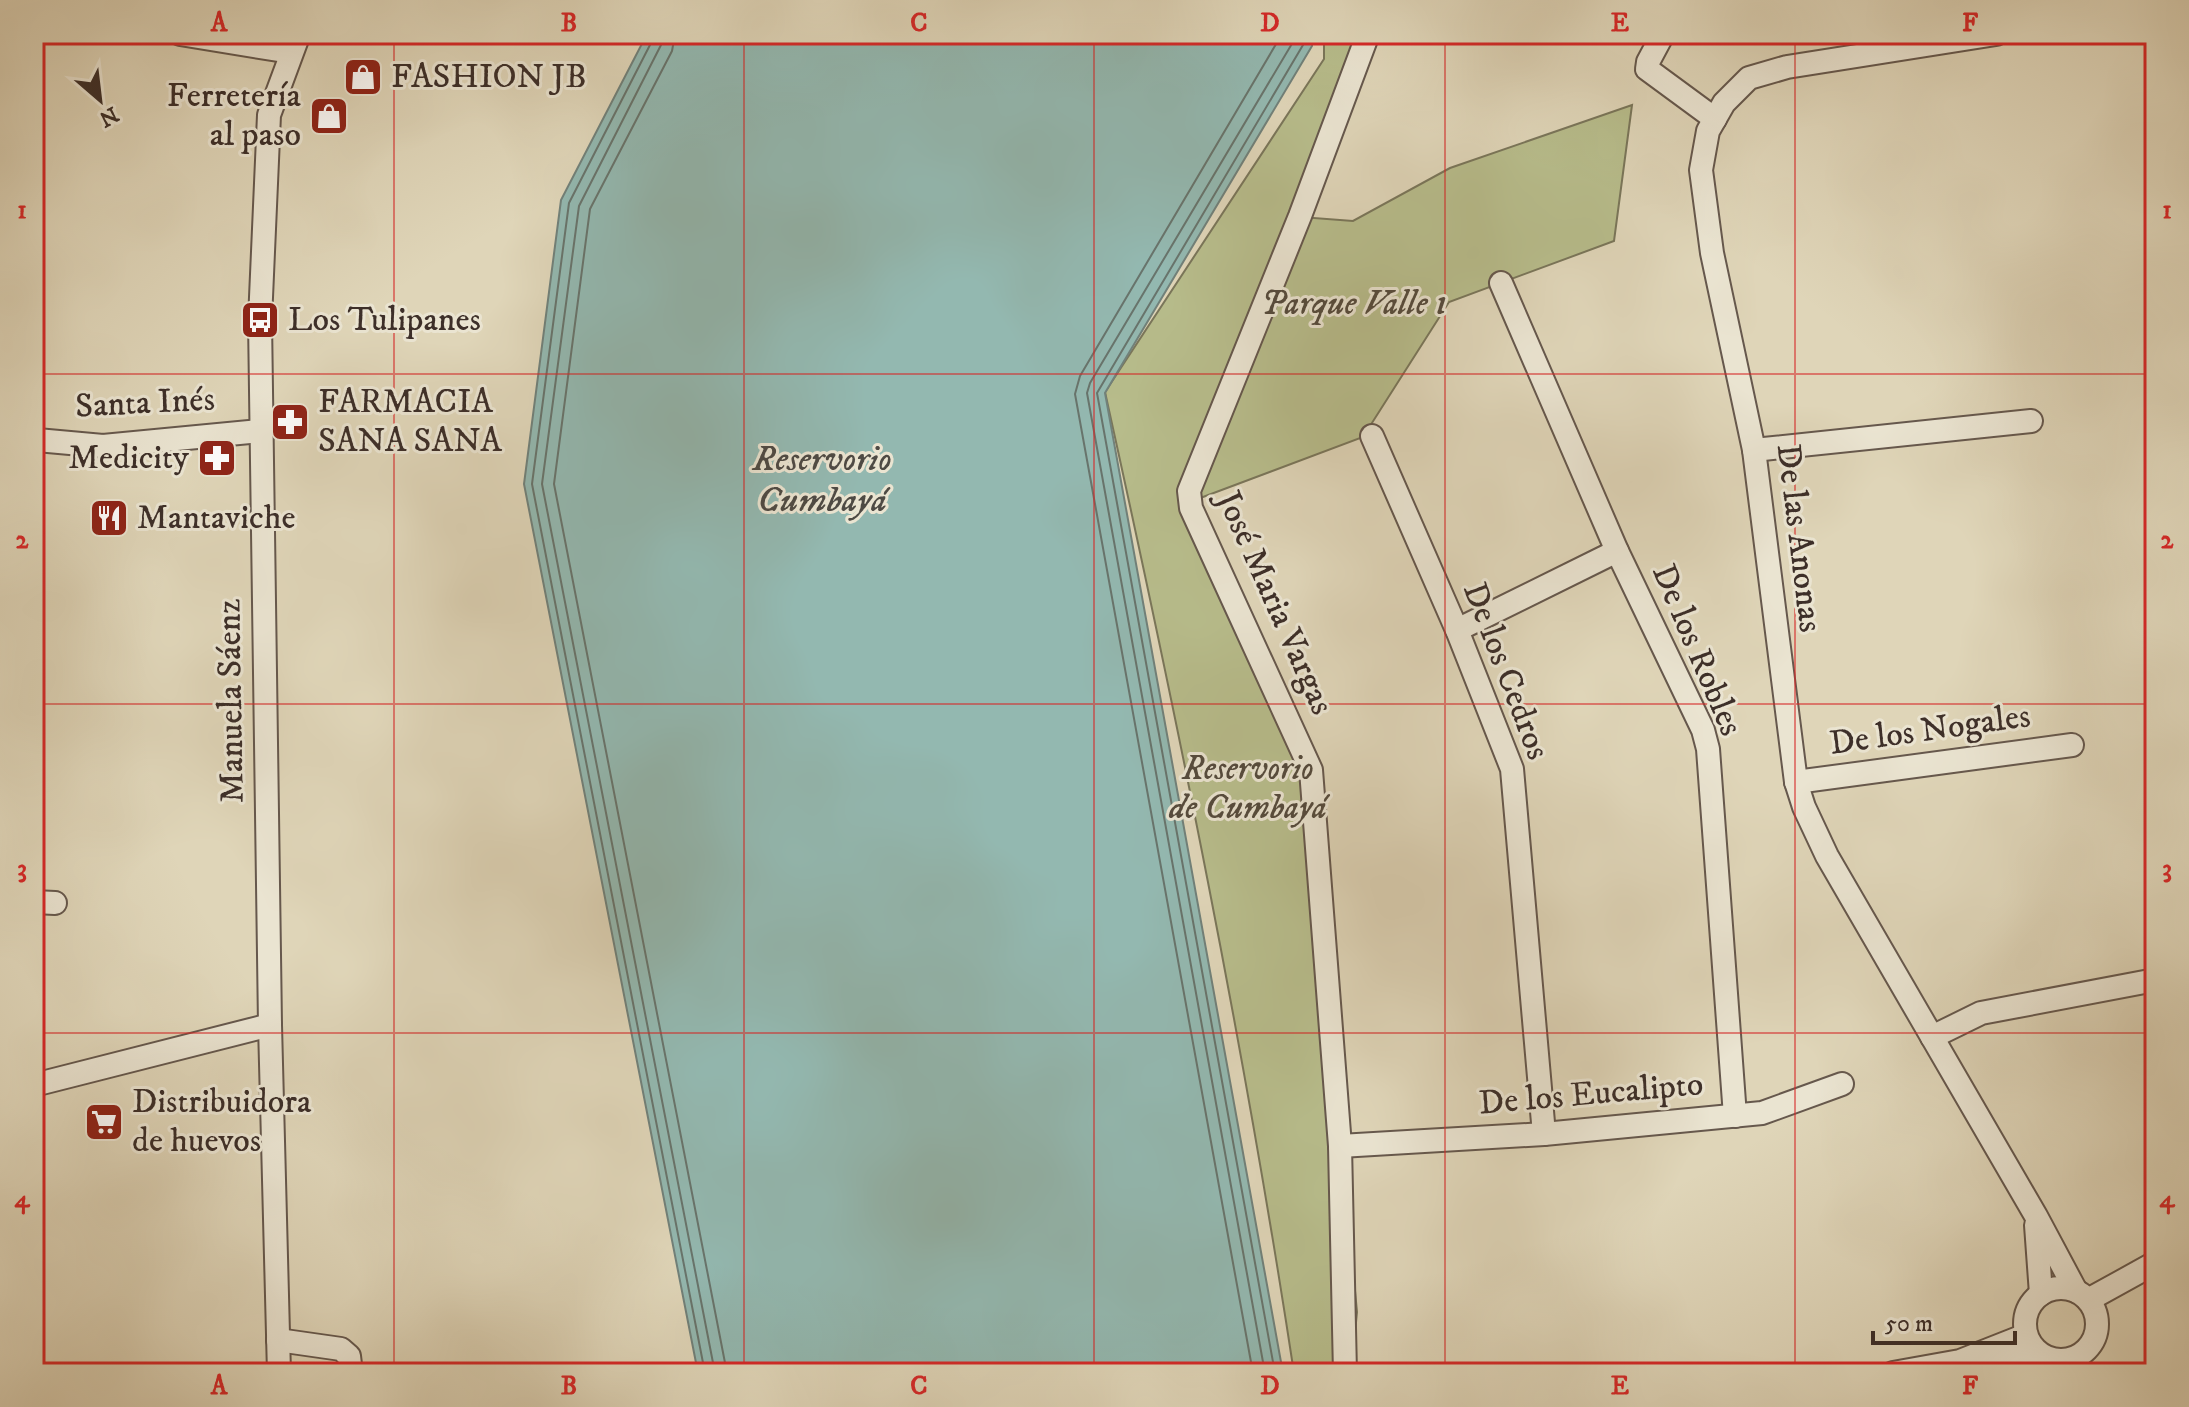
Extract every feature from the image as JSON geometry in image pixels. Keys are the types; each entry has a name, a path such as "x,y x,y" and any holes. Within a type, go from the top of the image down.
{"street":[{"path":"180,34 295,43"},
{"name":"José Maria Vargas","path":"1345,1373 1340,1146 1311,770 1191,508 1189,491 1300,216 1368,34"},
{"path":"1663,34 1647,69 1715,119"},
{"name":"De las Anonas","path":"1996,34 1787,67 1749,78 1724,103 1708,131 1701,170 1712,253 1754,450 1796,782 1804,807 1827,856 2082,1296"},
{"name":"Manuela Sáenz","path":"279,1373 260,431 262,240 269,115 295,43"},
{"name":"De los Robles","path":"1501,283 1617,551 1703,730 1708,749 1735,1116"},
{"path":"1754,450 2031,421"},
{"name":"Santa Inés","path":"34,437 37,440 103,446 260,431"},
{"name":"De los Cedros","path":"1372,436 1457,630 1512,769 1544,1134"},
{"path":"1457,630 1617,551"},
{"name":"De los Nogales","path":"1796,782 2072,745"},
{"path":"1932,1037 1981,1013 2155,980"},
{"path":"34,1085 270,1025"},
{"name":"De los Eucalipto","path":"1340,1146 1544,1134 1735,1116 1784,1107 1842,1084"},
{"path":"2036,1216 2041,1294"},
{"path":"2082,1296 2155,1263"},
{"path":"2064,1288 2082,1296 2095,1312 2097,1326 2093,1342 2083,1354 2069,1360 2053,1360 2039,1354 2026,1335 2026,1312 2041,1294 2052,1289 2064,1288"},
{"path":"1893,1373 1960,1361 2026,1335"},
{"path":"278,1340 303,1346 341,1349 349,1356 351,1373"},
{"path":"1966,1373 2039,1354"}],"green space":[{"name":"Reservorio de Cumbayá","path":"1324,34 1357,34 1295,205 1178,495 1306,773 1357,1312 1351,1373 1294,1373 1254,1127 1208,881 1105,392 1324,59"},
{"name":"Parque Valle 1","path":"1632,105 1614,241 1449,302 1363,437 1195,500 1301,217 1353,221 1450,168"}],"water":[{"name":"Reservorio Cumbayá","path":"647,34 1312,34 1312,46 1105,393 1283,1373 698,1373 524,484 561,200"}],"place":[{"name":"FASHION JB","path":"363,77"},
{"name":"Ferretería al paso","path":"329,116"},
{"name":"Los Tulipanes","path":"260,320"},
{"name":"FARMACIA SANA SANA","path":"290,422"},
{"name":"Medicity","path":"217,458"},
{"name":"Mantaviche","path":"109,518"},
{"name":"Distribuidora de huevos","path":"104,1122"}]}
